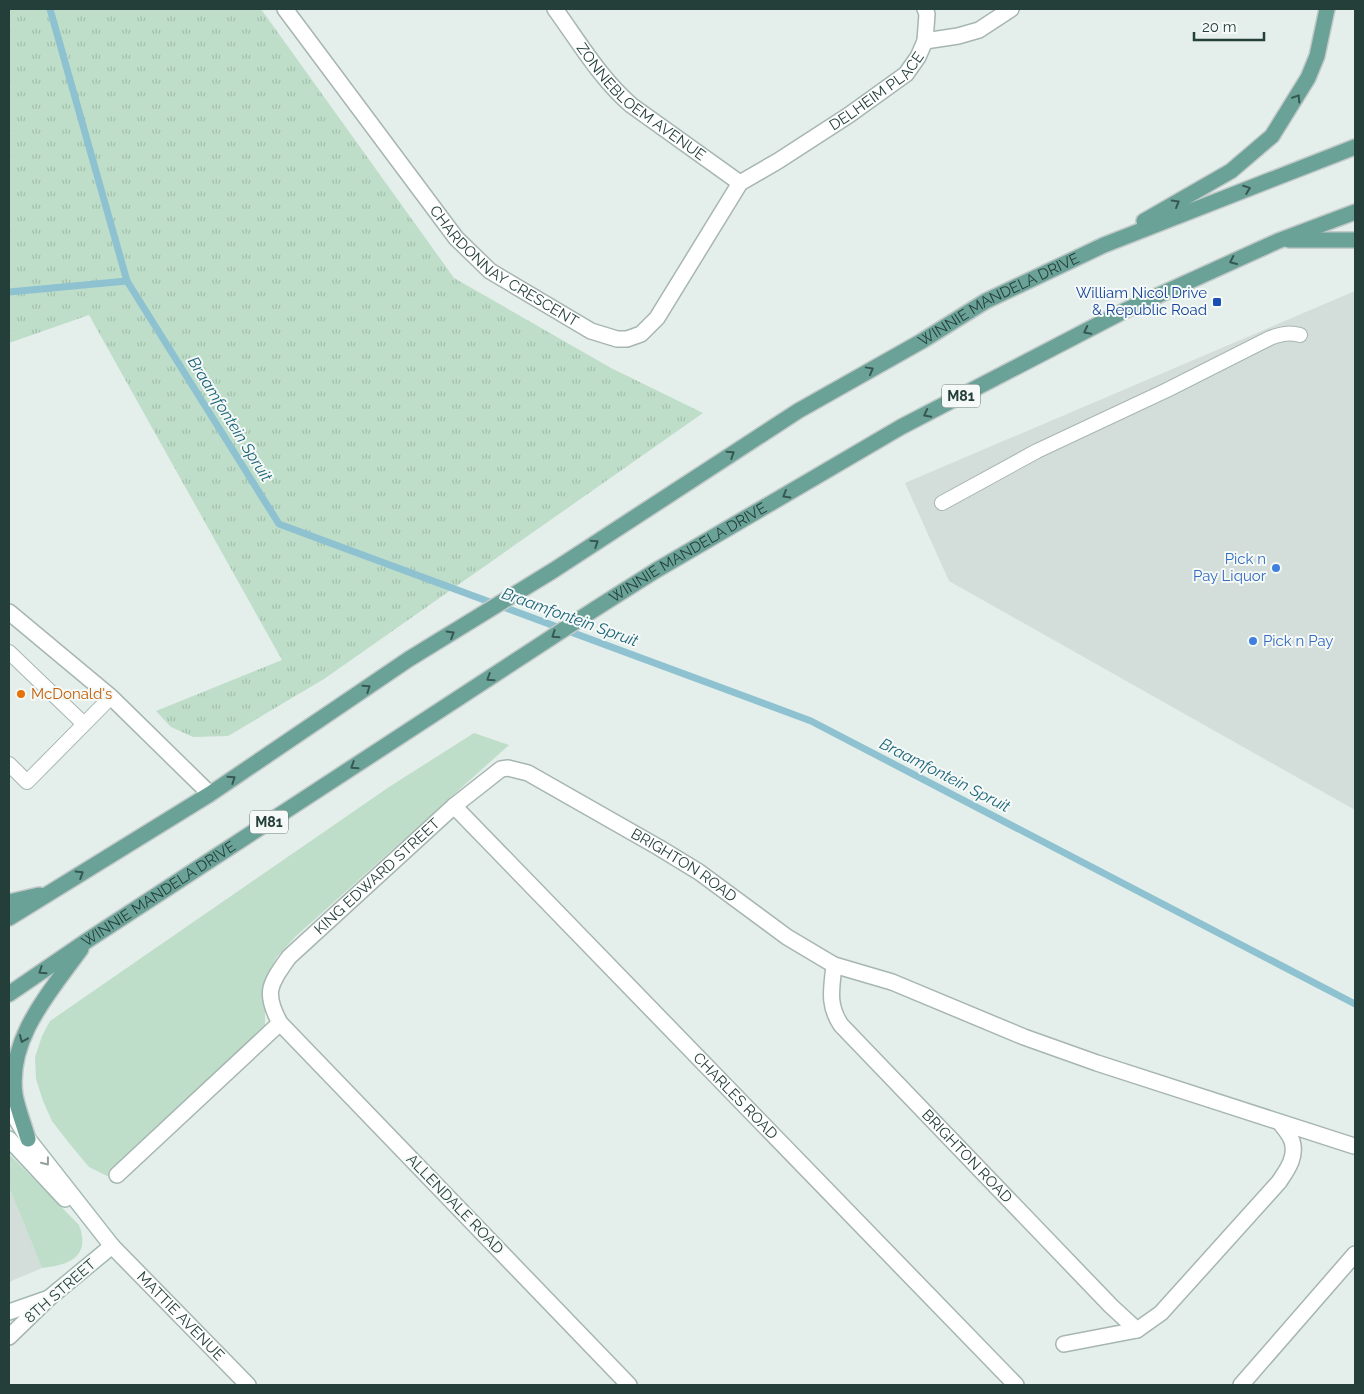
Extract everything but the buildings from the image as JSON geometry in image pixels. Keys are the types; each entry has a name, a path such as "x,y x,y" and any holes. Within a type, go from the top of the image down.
{"main road":[{"path":"1104,245 1231,171 1272,136 1308,78 1317,56 1327,9"},
{"name":"WINNIE MANDELA DRIVE","path":"9,918 210,794 409,659 554,570 798,411 922,341 986,301 1104,245 1355,147"},
{"name":"WINNIE MANDELA DRIVE","path":"9,994 88,940 654,571 901,427 1126,310 1278,241 1355,212"},
{"path":"1278,241 1355,240"},
{"path":"9,902 50,892"},
{"path":"28,1139 14,1082 19,1049 33,1018 88,940"}],"street":[{"name":"CHARDONNAY CRESCENT","path":"285,9 456,238 471,254 490,271 591,331 617,339 627,339 641,334 649,327 657,318 740,183"},
{"name":"ZONNEBLOEM AVENUE","path":"555,9 606,81 617,93 740,183"},
{"path":"925,9 927,14 925,41"},
{"name":"DELHEIM PLACE","path":"740,183 849,115 906,74 925,41 958,36 980,30 1011,9"},
{"path":"9,612 111,697 210,794"},
{"name":"KING EDWARD STREET","path":"280,1023 271,1006 270,989 290,957 454,806 501,769 508,768 528,773"},
{"name":"BRIGHTON ROAD","path":"528,773 699,872 787,937 834,965 892,982 1024,1037 1097,1064 1354,1146"},
{"name":"CHARLES ROAD","path":"454,806 1016,1385"},
{"name":"BRIGHTON ROAD","path":"834,965 831,1002 834,1013 841,1025 1111,1306 1137,1330"},
{"path":"117,1175 280,1023"},
{"name":"ALLENDALE ROAD","path":"280,1023 629,1385"},
{"name":"MATTIE AVENUE","path":"9,1107 28,1139 112,1246"},
{"path":"1064,1344 1137,1330 1161,1313 1279,1182 1289,1166 1293,1155 1292,1141 1281,1124"},
{"name":"MATTIE AVENUE","path":"9,1139 40,1174 248,1385"},
{"name":"8TH STREET","path":"9,1337 49,1298 112,1246"},
{"path":"1241,1385 1355,1254"},
{"path":"9,1312 49,1298"}],"lane":[{"path":"942,503 1037,451 1168,390 1270,338 1281,334 1294,333 1300,335"},
{"path":"9,652 84,724"},
{"path":"9,764 27,782 111,697"}],"shaded area":[{"path":"1355,291 1355,810 949,581 905,483"},
{"path":"9,1187 42,1268 9,1282"}],"green space":[{"path":"9,9 261,9 454,278 611,368 703,413 324,679 228,736 193,737 171,727 156,711 282,660 89,315 9,343"},
{"path":"474,733 509,745 295,937 277,957 265,981 265,1033 107,1176 89,1167 52,1121 36,1079 35,1057 42,1036 50,1021 389,787"},
{"path":"9,1154 79,1225 82,1245 80,1252 69,1262 42,1268 9,1187"}],"waterway":[{"name":"Braamfontein Spruit","path":"50,9 127,281 279,524 811,721 1355,1004"},
{"path":"9,292 127,281"}],"place":[{"name":"William Nicol Drive & Republic Road","path":"1217,302"},
{"name":"Pick n Pay Liquor","path":"1276,568"},
{"name":"Pick n Pay","path":"1253,641"},
{"name":"McDonald's","path":"21,694"}]}
